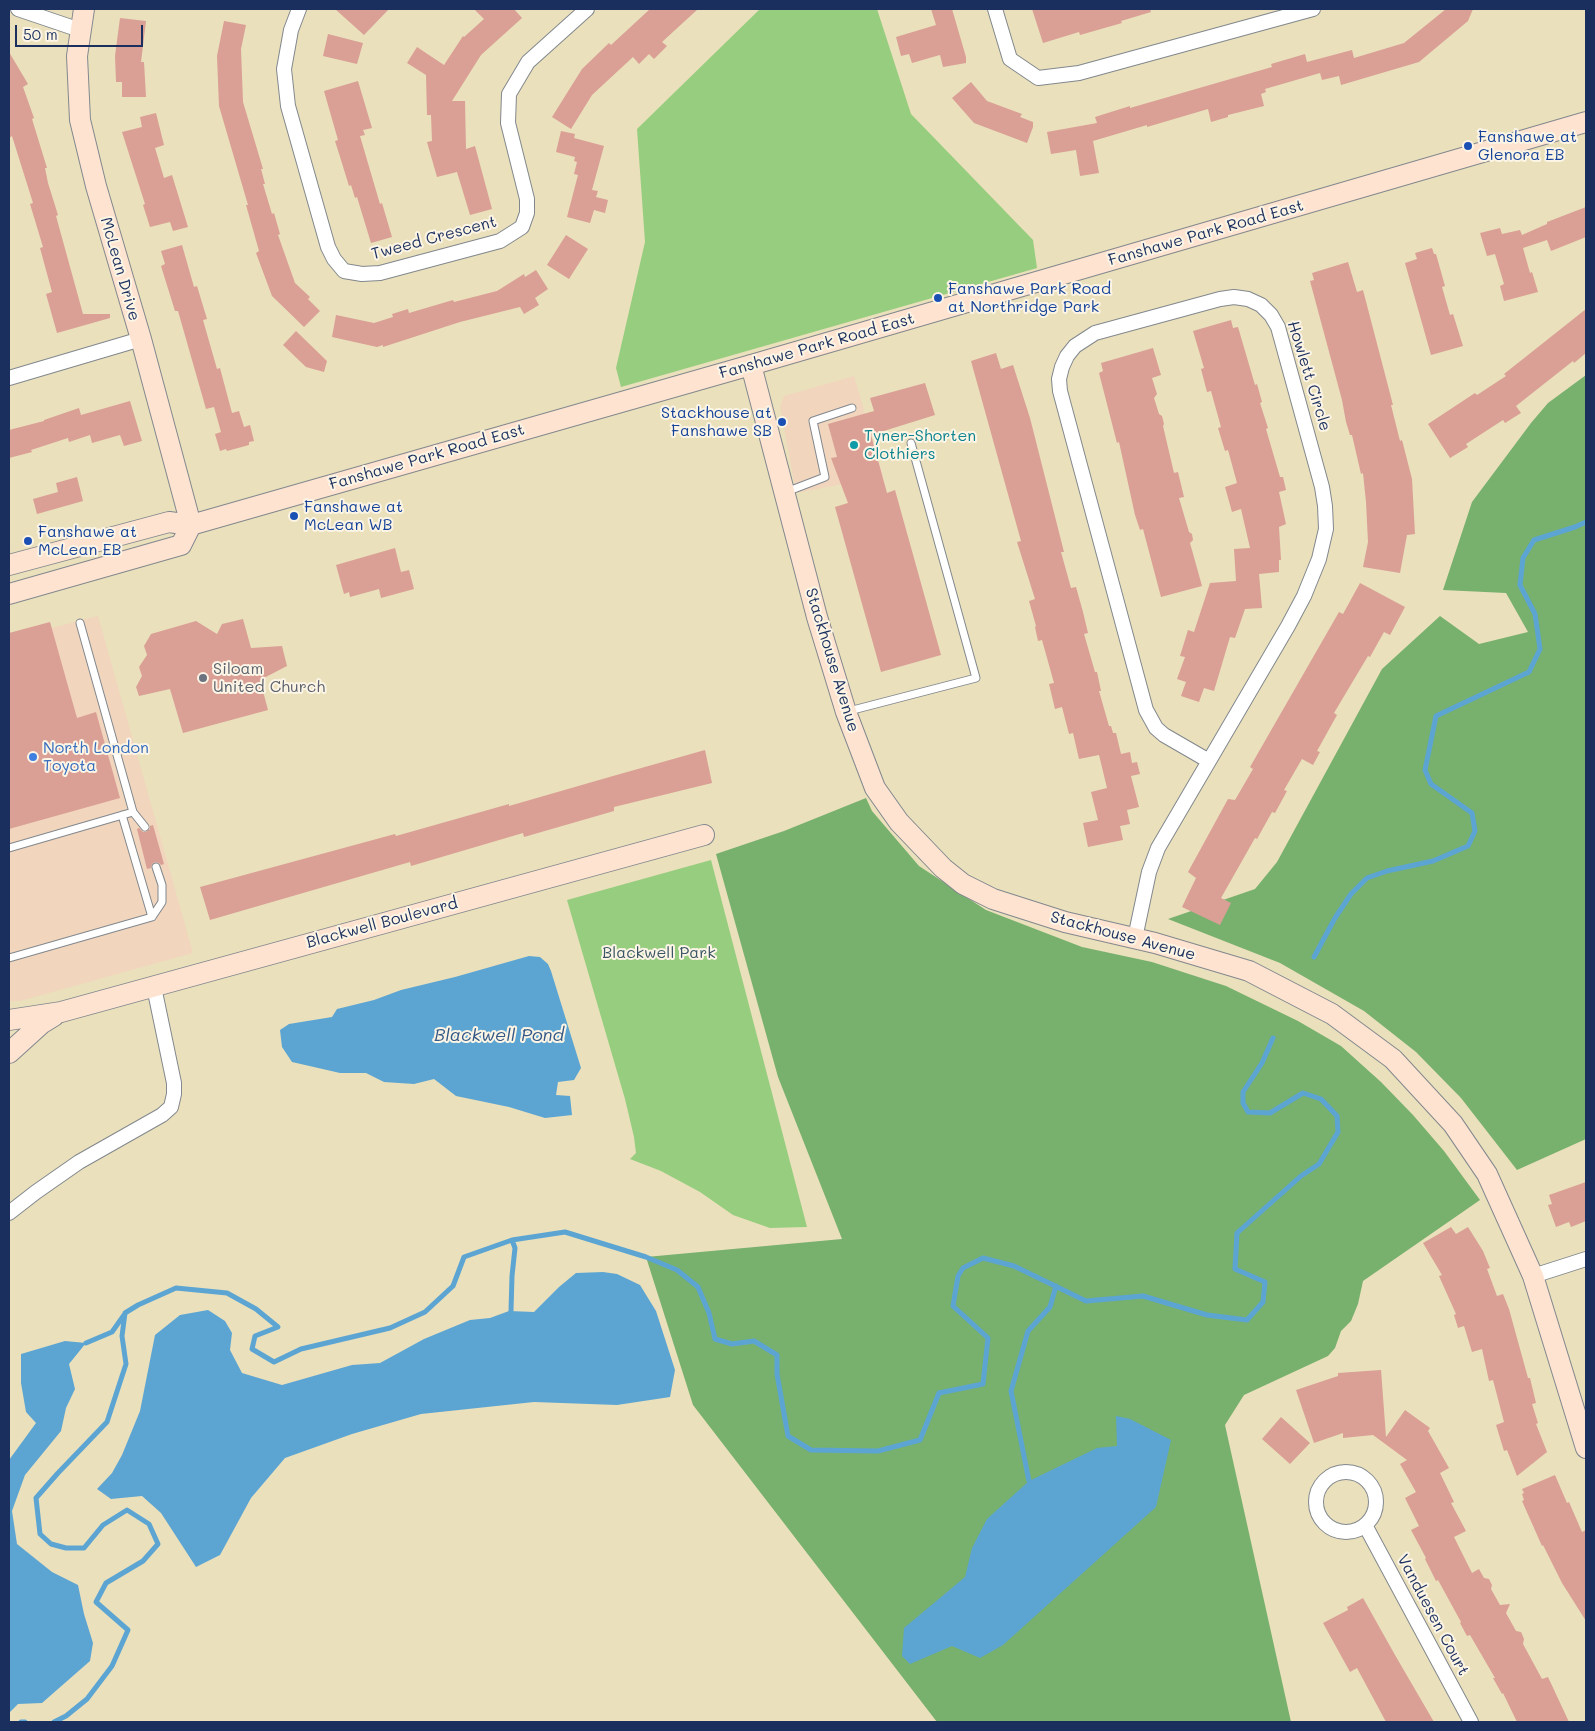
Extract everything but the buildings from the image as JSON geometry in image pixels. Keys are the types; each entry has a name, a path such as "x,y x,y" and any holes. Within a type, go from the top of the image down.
{"street":[{"path":"18,9 80,30"},
{"name":"McLean Drive","path":"84,9 77,56 80,120 96,186 141,339 191,525"},
{"name":"Tweed Crescent","path":"299,9 291,30 284,69 288,106 328,247 334,259 344,271 362,274 380,273 500,241 522,227 527,213 527,199 508,123 509,94 528,62 587,9"},
{"path":"995,9 1010,59 1038,78 1078,73 1313,9"},
{"name":"Fanshawe Park Road East","path":"9,565 169,522 191,525 751,365 1586,122"},
{"name":"Howlett Circle","path":"1135,938 1149,872 1158,848 1209,761 1288,626 1304,596 1319,559 1326,530 1322,487 1278,327 1271,315 1261,305 1248,299 1234,297 1220,299 1095,333 1074,346 1067,356 1059,379 1060,391 1146,710 1153,724 1164,735 1209,761"},
{"path":"9,378 141,339"},
{"name":"Stackhouse Avenue","path":"751,365 817,617 846,712 875,788 899,822 943,868 963,884 993,899 1065,922 1135,938 1249,971 1332,1014 1393,1059 1453,1124 1487,1174 1534,1276 1586,1448"},
{"path":"9,594 181,544 191,525"},
{"name":"Blackwell Boulevard","path":"9,1020 61,1012 704,835"},
{"path":"9,1213 79,1162 162,1115 171,1107 174,1083 154,987"},
{"name":"Blackwell Boulevard","path":"9,1052 41,1024 61,1012"},
{"path":"1534,1276 1586,1259"},
{"path":"1349,1472 1367,1480 1373,1488 1376,1498 1371,1518 1365,1525 1347,1532 1328,1526 1322,1520 1317,1511 1316,1502 1322,1484 1329,1477 1338,1473 1349,1472"},
{"name":"Vanduesen Court","path":"1365,1525 1471,1722"}],"lane":[{"path":"784,493 824,477 813,421 852,408"},
{"path":"846,712 976,678 912,443"},
{"path":"80,623 133,812 145,827"},
{"path":"9,848 133,812"},
{"path":"122,815 152,918"},
{"path":"9,958 152,918 162,902 162,885 156,867"}],"shaded area":[{"path":"854,376 883,476 796,493 780,406 784,396"},
{"path":"98,616 193,953 20,1001 9,1001 9,639"}],"green space":[{"path":"760,9 877,9 911,114 1033,240 1037,268 621,387 616,368 645,242 637,129"},
{"path":"1586,375 1586,1139 1517,1170 1461,1098 1416,1052 1364,1011 1280,963 1168,919 1255,889 1277,862 1382,669 1440,616 1479,644 1528,632 1506,593 1443,590 1472,502 1548,403"},
{"path":"866,798 872,811 919,866 986,910 1082,947 1152,962 1226,986 1298,1021 1341,1046 1381,1082 1413,1115 1444,1151 1480,1200 1363,1281 1358,1304 1351,1321 1341,1331 1335,1348 1328,1356 1244,1395 1225,1425 1291,1722 937,1722 693,1405 646,1257 842,1239 778,1077 716,854 784,831"},
{"name":"Blackwell Park","path":"711,860 807,1227 770,1228 733,1215 700,1192 661,1171 630,1159 636,1153 625,1099 567,900"}],"water":[{"name":"Blackwell Pond","path":"529,956 540,957 548,964 581,1068 574,1080 558,1082 556,1095 570,1096 572,1115 545,1118 509,1107 456,1096 434,1079 414,1084 384,1082 366,1073 340,1073 292,1062 282,1047 280,1030 289,1024 332,1017 337,1009"},
{"path":"603,1272 617,1274 640,1285 656,1311 675,1370 670,1397 617,1405 534,1402 421,1414 352,1434 285,1458 251,1498 220,1555 196,1567 161,1513 142,1496 111,1499 97,1489 112,1473 122,1455 140,1411 155,1335 180,1315 208,1310 225,1321 232,1333 230,1350 242,1373 282,1385 352,1365 380,1363 424,1339 470,1320 490,1318 509,1311 534,1312 576,1273"},
{"path":"65,1341 86,1343 69,1364 75,1389 66,1408 61,1431 25,1475 12,1511 17,1544 52,1572 78,1585 93,1643 90,1661 42,1703 18,1704 9,1713 9,1460 36,1423 26,1412 21,1383 21,1354"},
{"path":"1116,1416 1130,1419 1171,1440 1156,1507 1003,1645 980,1658 952,1646 910,1664 902,1656 904,1628 965,1577 972,1548 987,1519 1029,1481 1097,1448 1117,1446"}],"waterway":[{"path":"1314,957 1335,918 1351,894 1367,878 1387,871 1433,861 1468,846 1475,831 1472,813 1431,784 1425,770 1436,716 1529,672 1540,649 1535,614 1520,585 1523,558 1534,540 1586,522"},
{"path":"54,1722 66,1716 87,1699 112,1666 128,1630 96,1602 106,1583 143,1561 158,1544 149,1524 127,1510 103,1525 84,1548 66,1548 51,1544 40,1534 36,1498 107,1422 126,1364 122,1336 125,1313 138,1305 176,1288 227,1293 256,1309 278,1327 255,1336 252,1349 274,1362 301,1349 390,1328 425,1312 453,1286 464,1257 512,1240 565,1232 646,1257 677,1270 698,1287 709,1313 715,1339 732,1344 754,1341 777,1355 777,1374 788,1436 811,1450 878,1451 920,1440 939,1393 983,1384 988,1338 953,1306 958,1276 963,1268 983,1258 1014,1266 1086,1301 1143,1296 1207,1315 1247,1320 1263,1302 1265,1282 1235,1269 1237,1233 1301,1176 1319,1164 1338,1132 1337,1116 1321,1099 1303,1093 1270,1113 1248,1112 1243,1103 1243,1092 1262,1063 1273,1038"},
{"path":"511,1311 515,1248 512,1240"},
{"path":"1029,1481 1011,1391 1028,1331 1050,1307 1056,1286"},
{"path":"86,1343 112,1332 124,1315"}],"place":[{"name":"Fanshawe at Glenora EB","path":"1468,146"},
{"name":"Fanshawe Park Road at Northridge Park","path":"938,298"},
{"name":"Stackhouse at Fanshawe SB","path":"782,422"},
{"name":"Tyner-Shorten Clothiers","path":"854,445"},
{"name":"Fanshawe at McLean WB","path":"294,516"},
{"name":"Fanshawe at McLean EB","path":"28,541"},
{"name":"Siloam United Church","path":"203,678"},
{"name":"North London Toyota","path":"33,757"}]}
